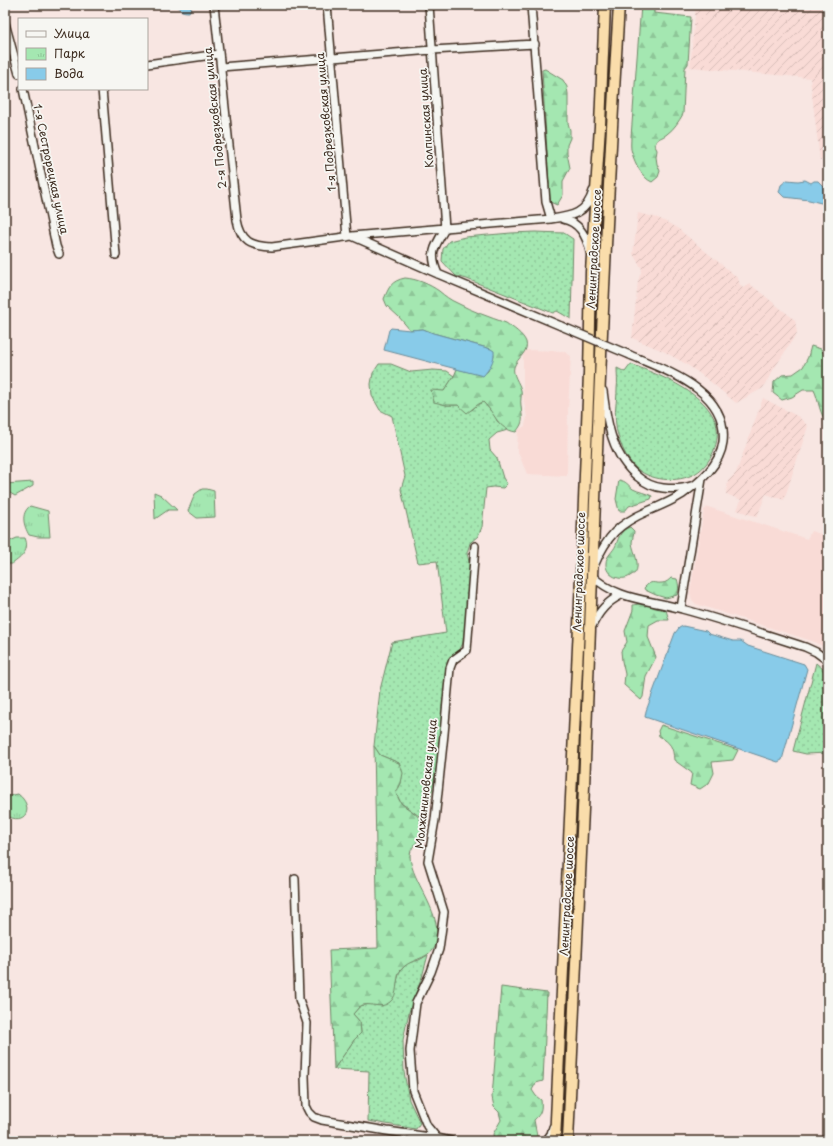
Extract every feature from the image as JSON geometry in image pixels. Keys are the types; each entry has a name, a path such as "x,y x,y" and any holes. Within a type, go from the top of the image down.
{"highway":[{"name":"Ленинградское шоссе","path":"555,1141 589,374 591,272 605,5"},
{"name":"Ленинградское шоссе","path":"568,1141 600,372 619,5"}],"street":[{"name":"2-я Подрезковская улица","path":"214,5 238,229 242,236 252,244 272,247 349,237"},
{"name":"1-я Подрезковская улица","path":"327,5 349,237"},
{"name":"Колпинская улица","path":"429,5 444,229"},
{"path":"531,5 546,202 551,220"},
{"path":"5,23 18,70"},
{"path":"221,67 432,50 535,44"},
{"path":"148,64 219,54"},
{"name":"1-я Сестрорецкая улица","path":"24,90 56,246 59,254"},
{"path":"102,90 116,255"},
{"path":"551,220 570,216 582,210 592,197 596,177"},
{"path":"349,237 564,219 571,221 581,230 586,239 591,258 591,272"},
{"path":"438,274 434,266 433,251 444,229"},
{"path":"349,237 663,369 691,384 710,400 721,418 724,432 722,445 714,464 699,482 676,498 622,525 602,547 591,573 602,585 621,595 681,608 805,647 816,652 828,662"},
{"path":"600,372 609,430 620,456 633,473 640,479 658,487 674,489 686,488 699,482"},
{"path":"681,608 699,482"},
{"name":"Молжаниновская улица","path":"437,1138 427,1126 413,1091 410,1051 416,1003 431,972 439,949 444,912 428,861 435,820 450,668 453,660 467,650 475,546"},
{"path":"589,631 602,608 613,599 621,595"},
{"path":"295,879 299,999 306,1023 304,1076 306,1106 309,1112 314,1117 322,1120 451,1141"},
{"path":"546,1141 551,1134 556,1115"}],"shaded area":[{"path":"696,5 828,5 828,160 820,160 810,78 690,67"},
{"path":"638,213 658,218 676,227 738,278 740,285 743,288 750,284 795,320 797,333 763,388 736,403 686,364 663,351 632,338 638,281 642,269 633,254"},
{"path":"523,350 563,351 571,356 567,476 527,474 517,450 518,430 525,426 527,417 523,396"},
{"path":"763,398 799,417 808,426 784,500 766,494 757,517 737,510 741,500 726,494 728,481 736,473"},
{"path":"708,507 807,539 811,531 827,536 828,534 827,648 812,641 696,604 692,600 690,592 704,510"}],"green space":[{"path":"641,5 654,5 654,13 691,17 688,64 685,68 683,114 672,130 654,144 657,150 657,164 660,171 658,177 652,182 648,180 639,170 631,151"},
{"path":"545,69 563,80 567,87 568,94 568,123 570,138 567,145 567,153 570,168 563,181 563,195 557,205 550,202 542,70"},
{"path":"535,232 564,233 573,239 571,319 557,311 553,313 456,276 442,261 443,249 449,241 465,237"},
{"path":"400,279 414,279 427,284 463,306 506,323 525,339 526,349 514,367 515,376 521,390 522,417 521,425 516,432 505,428 483,402 467,413 458,405 446,405 434,402 431,390 444,391 457,369 483,375 488,371 494,355 491,349 423,329 410,330 387,306 384,299 391,285"},
{"path":"811,346 821,349 827,359 828,423 821,412 814,390 803,390 792,397 782,400 773,393 774,382 782,375 793,374 803,367"},
{"path":"379,364 391,364 411,372 433,370 447,371 454,376 444,391 446,405 458,405 472,410 478,404 483,402 494,414 497,421 508,430 497,433 489,440 490,450 497,458 503,478 507,484 503,488 486,488 482,527 478,536 470,543 467,553 471,570 463,643 459,651 451,657 447,667 438,760 429,807 419,816 401,803 396,793 401,783 399,763 380,755 374,746 380,690 392,642 446,633 437,561 418,563 401,489 405,476 392,416 380,410 372,396 371,384 373,373"},
{"path":"631,364 650,371 685,389 703,403 712,414 717,430 716,444 714,451 706,464 696,473 681,479 672,480 655,478 640,471 628,458 621,445 617,432 615,412 617,368 625,372"},
{"path":"619,480 625,482 633,489 652,496 651,499 629,506 625,511 619,511 616,499"},
{"path":"33,482 33,486 15,496 5,490 5,484"},
{"path":"202,489 214,491 215,517 197,518 188,511 195,494"},
{"path":"154,492 161,495 177,510 168,510 155,519"},
{"path":"30,506 48,511 50,537 29,535 24,524 24,516"},
{"path":"630,527 634,531 632,543 637,562 637,570 635,573 626,578 614,577 606,568 606,561 621,534 624,530"},
{"path":"17,538 25,538 26,550 19,559 12,564 5,564 5,545"},
{"path":"671,578 677,579 677,595 666,598 645,590 644,588 653,582 663,583"},
{"path":"645,603 655,608 666,610 669,620 658,620 649,625 648,637 656,657 646,676 643,697 641,700 624,685 625,674 621,651 627,642 625,631 633,610 633,605"},
{"path":"816,663 828,676 828,753 806,754 793,751"},
{"path":"661,725 738,750 733,760 712,762 714,773 709,783 700,789 690,785 692,773 674,760 671,746 659,736 658,731"},
{"path":"374,746 380,755 399,763 403,773 401,783 396,793 401,803 417,815 421,821 421,835 411,851 410,860 415,876 434,917 437,927 437,937 431,952 408,964 400,971 395,995 390,1002 382,1006 363,1005 353,1014 360,1022 361,1033 354,1040 334,1069 329,950 378,948"},
{"path":"18,794 26,804 27,810 23,817 18,819 5,815 5,802 9,796"},
{"path":"428,955 422,977 409,1012 403,1040 404,1072 409,1100 420,1123 416,1129 368,1121 369,1071 334,1069 354,1040 361,1033 360,1022 353,1014 360,1006 370,1004 382,1006 395,992 400,971 408,963 419,960"},
{"path":"501,987 547,993 543,1081 536,1083 532,1090 541,1100 540,1111 534,1120 538,1141 494,1141 493,1134 501,1120 499,1112 494,1107 492,1097"}],"water":[{"path":"178,5 191,5 191,9 189,12 183,11 179,9"},
{"path":"787,180 805,180 811,183 818,181 823,186 827,199 821,203 784,197 779,192 781,185"},
{"path":"391,328 410,330 423,329 491,349 494,351 493,361 483,376 384,350 389,330"},
{"path":"683,626 706,631 709,634 733,641 741,641 748,646 804,664 807,669 782,760 778,762 645,717 675,633"}]}
